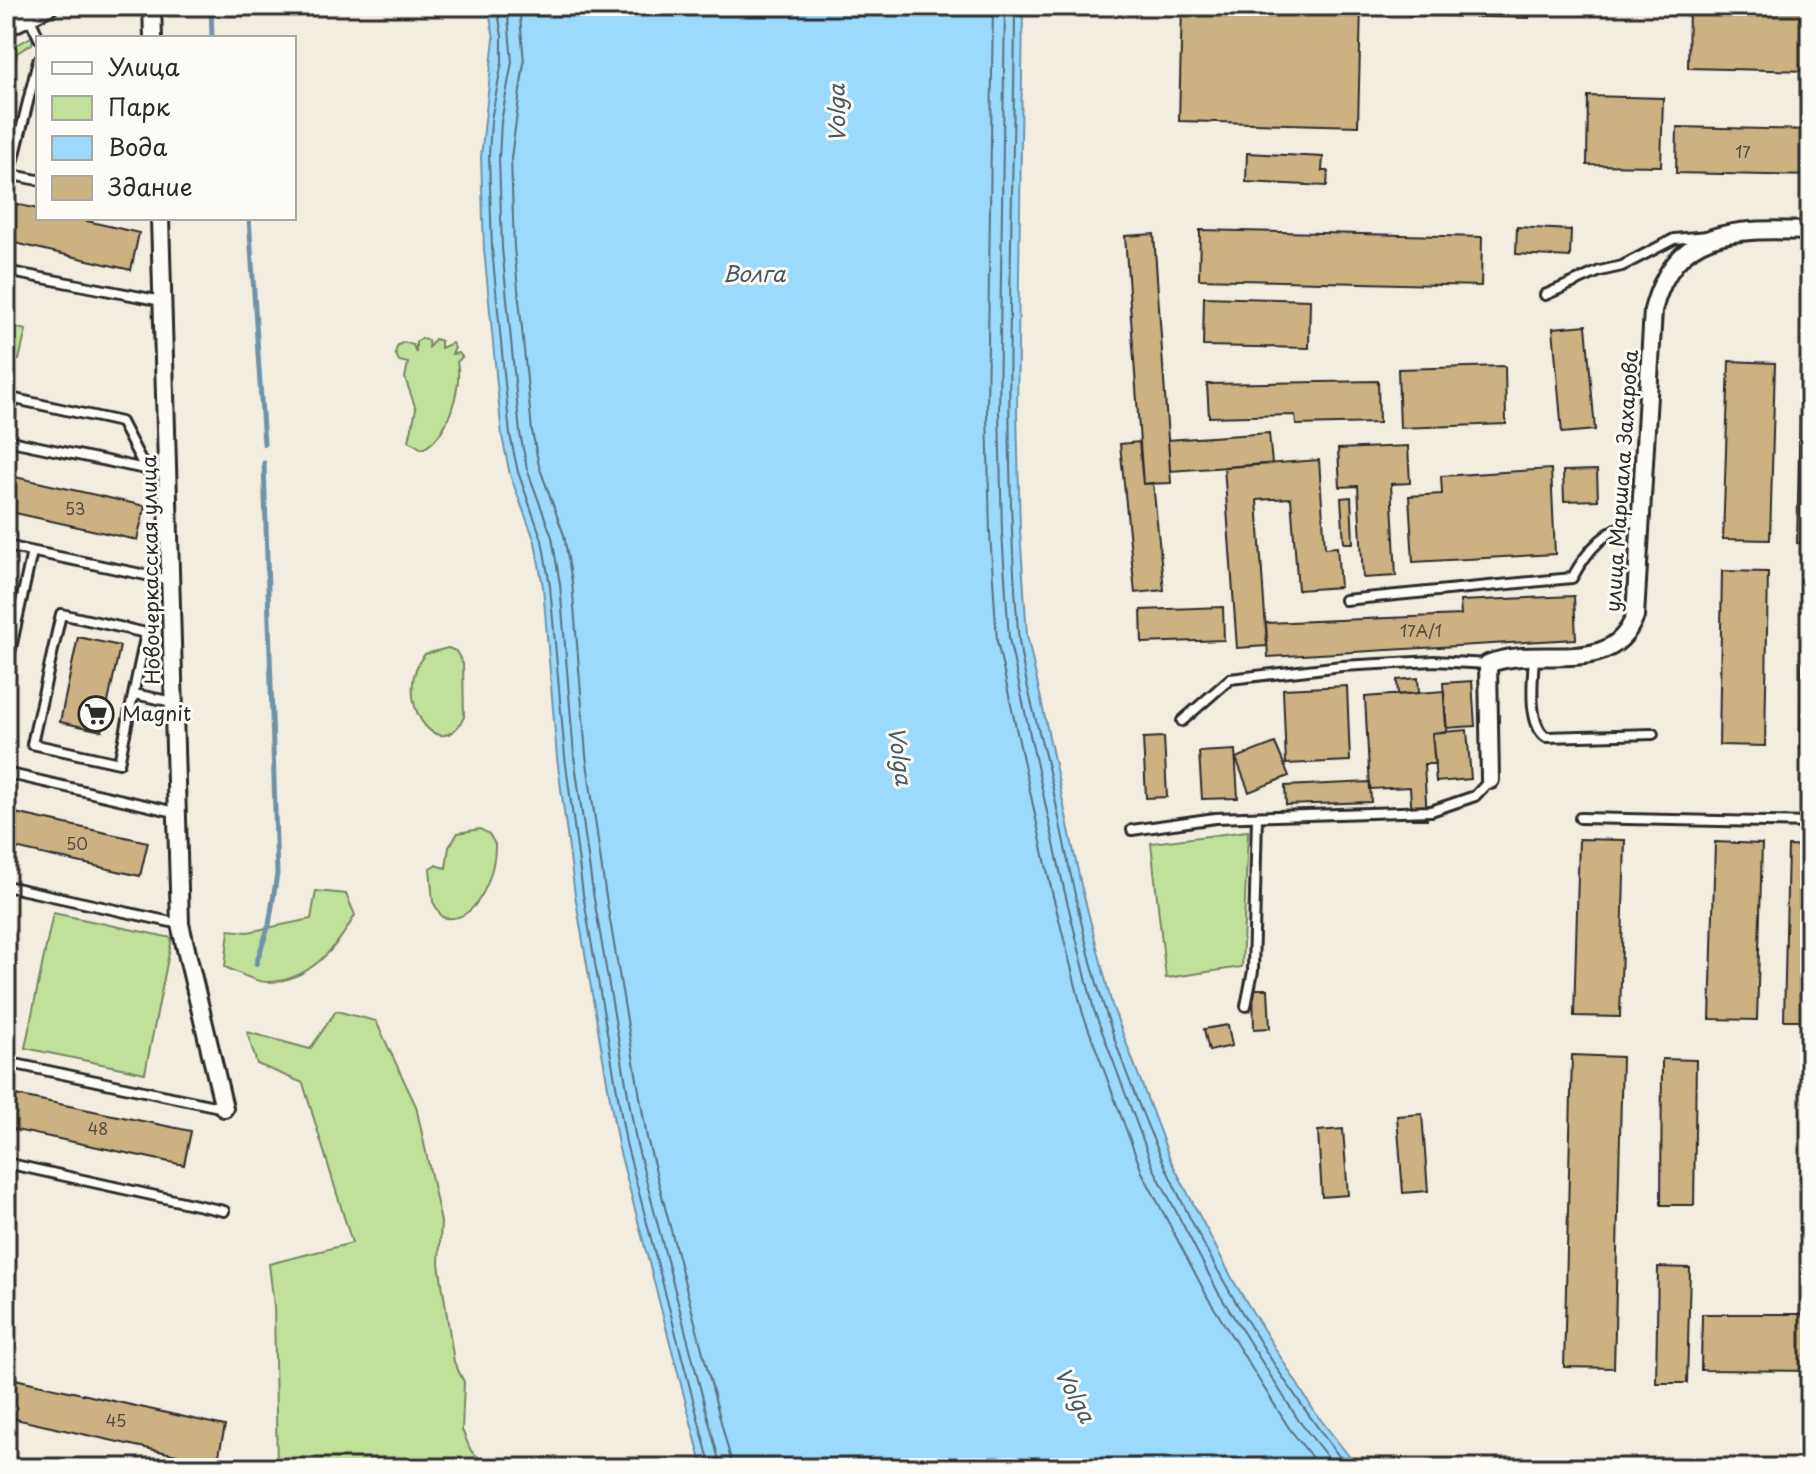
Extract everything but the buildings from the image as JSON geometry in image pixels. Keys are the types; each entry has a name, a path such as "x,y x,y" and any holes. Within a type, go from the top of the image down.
{"street":[{"path":"6,28 49,6"},
{"path":"152,6 153,36"},
{"name":"Новочеркасская улица","path":"160,220 170,474 180,924 224,1108"},
{"name":"улица Маршала Захарова","path":"1488,664 1507,656 1591,655 1614,647 1628,635 1635,616 1657,296 1680,258 1717,235 1742,229 1810,231"},
{"path":"1488,664 1490,780"}],"lane":[{"path":"29,17 38,36"},
{"path":"36,69 8,174 36,180"},
{"path":"1545,295 1600,271 1622,266 1674,239 1717,235"},
{"path":"6,271 163,301"},
{"path":"6,397 121,422 146,470"},
{"path":"6,440 170,474"},
{"path":"1345,600 1572,578 1580,563 1613,527 1641,519"},
{"path":"6,546 171,580"},
{"path":"6,671 32,552"},
{"path":"61,614 146,633 134,694 119,763 32,744 61,614"},
{"path":"1534,656 1536,718 1540,733 1546,737 1653,734"},
{"path":"1182,721 1230,679 1342,666 1434,661 1488,664"},
{"path":"134,694 174,702"},
{"path":"6,773 179,813"},
{"path":"1132,830 1215,818 1431,811 1475,796 1490,780"},
{"path":"1246,1006 1253,971 1257,817"},
{"path":"1580,818 1810,823"},
{"path":"6,886 180,924"},
{"path":"6,1062 224,1108"},
{"path":"6,1163 224,1211"}],"green space":[{"path":"33,36 32,44 17,53 6,104 6,51"},
{"path":"6,325 26,330 19,360 6,357"},
{"path":"422,338 428,341 429,347 435,339 441,341 441,348 452,343 455,348 452,354 459,353 462,357 457,362 458,385 446,424 439,435 422,449 409,441 416,409 405,378 408,363 399,361 395,353 398,345 404,342 413,345 416,353 416,342"},
{"path":"448,648 456,651 463,664 464,717 453,731 442,735 431,731 421,720 413,688 416,670 425,654"},
{"path":"480,829 489,834 495,844 488,882 482,895 465,914 454,918 442,917 433,902 430,868 435,865 446,868 449,847 458,833"},
{"path":"1248,831 1242,967 1166,978 1151,843"},
{"path":"316,891 346,894 355,915 340,939 320,960 296,976 267,982 251,979 225,967 229,930 248,932 311,919"},
{"path":"53,913 172,938 145,1073 25,1048"},
{"path":"336,1011 376,1021 416,1106 441,1222 439,1263 454,1362 464,1382 462,1430 471,1451 491,1468 277,1468 274,1306 269,1264 352,1243 303,1083 257,1064 247,1032 310,1049"}],"water":[{"name":"Волга","path":"488,6 1023,6 1017,411 1020,531 1027,635 1081,885 1112,1005 1170,1159 1234,1282 1314,1411 1358,1468 703,1468 618,1145 575,895 557,758 543,587 535,542 510,475 502,436 484,249 481,157 494,38"}],"waterway":[{"path":"211,6 212,36"},
{"path":"249,220 264,444"},
{"path":"256,964 269,925 277,874 264,463"}],"place":[{"name":"Magnit","path":"96,714"}],"water label":[{"name":"Volga","path":"837,113"},
{"name":"Volga","path":"900,756"},
{"name":"Volga","path":"1075,1395"}]}
